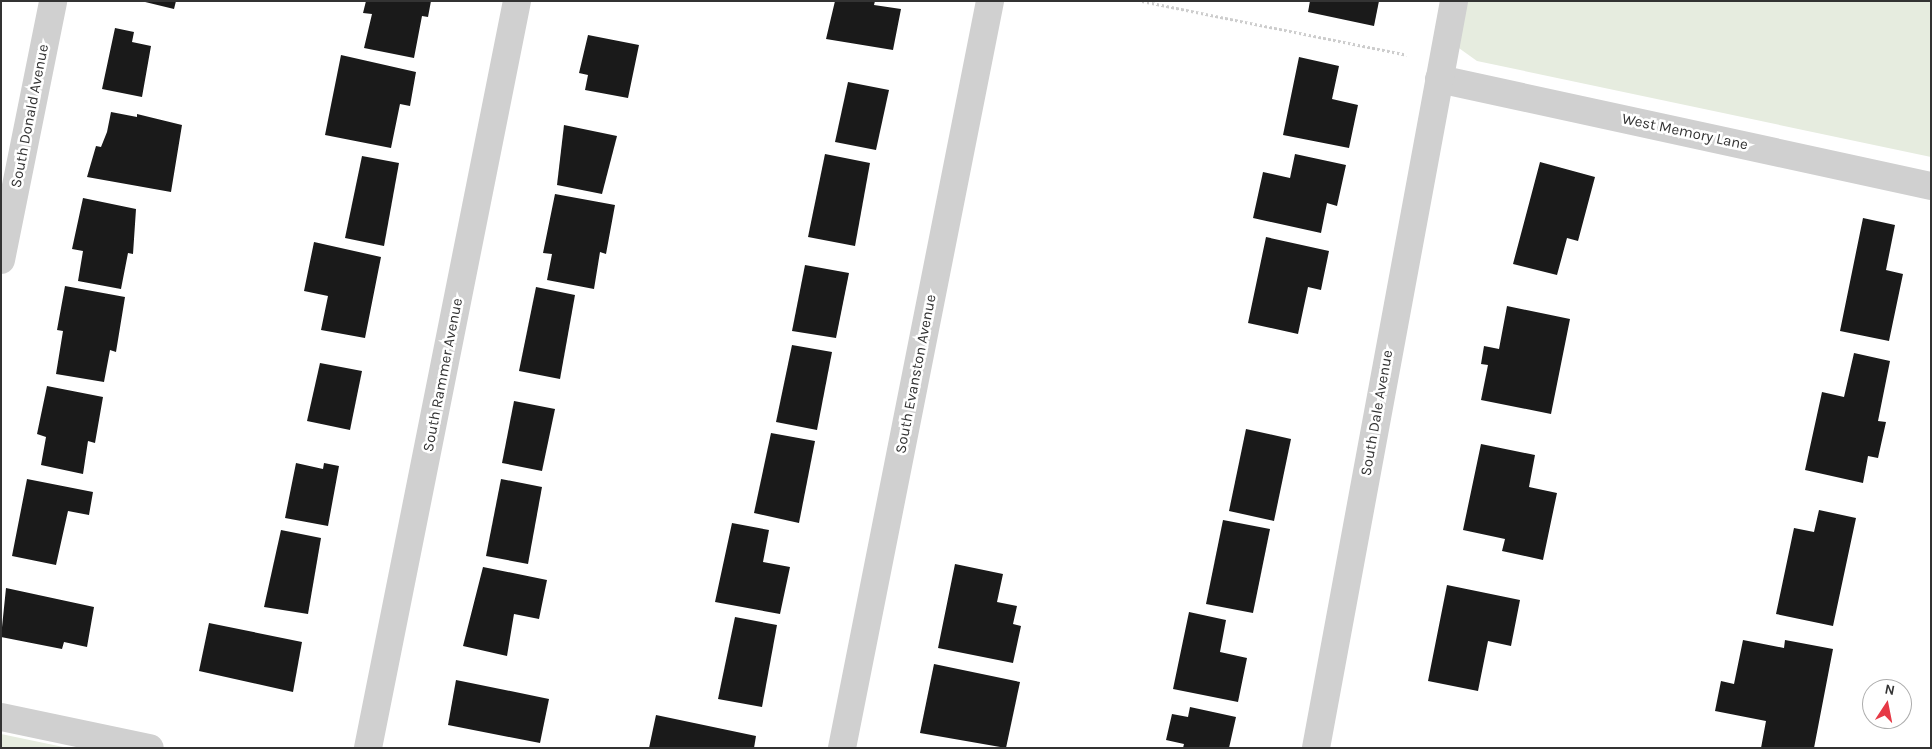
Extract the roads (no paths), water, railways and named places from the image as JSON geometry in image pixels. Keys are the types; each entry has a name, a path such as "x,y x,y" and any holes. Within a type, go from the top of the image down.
{"street":[{"name":"South Donald Avenue","path":"1,260 53,1"},
{"name":"South Rammer Avenue","path":"368,748 517,1"},
{"name":"South Evanston Avenue","path":"842,748 990,1"},
{"name":"South Dale Avenue","path":"1316,748 1454,1"},
{"name":"West Memory Lane","path":"1439,79 1931,186"},
{"path":"1,717 150,748"}]}
